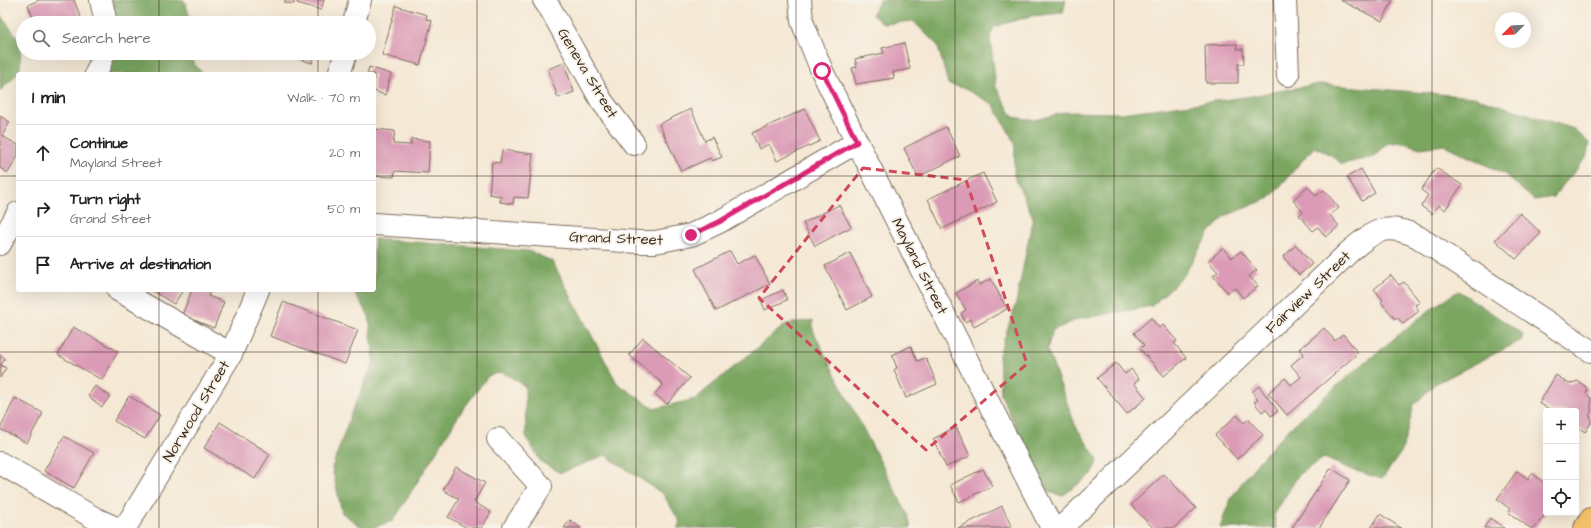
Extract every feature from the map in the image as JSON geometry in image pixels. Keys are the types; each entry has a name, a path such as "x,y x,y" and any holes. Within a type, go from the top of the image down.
{"main road":[{"path":"1585,528 1591,519"}],"street":[{"path":"101,0 104,16"},
{"path":"356,16 360,0"},
{"name":"Geneva Street","path":"544,0 601,100 634,144"},
{"name":"Mayland Street","path":"800,0 802,21 822,71 1052,528"},
{"path":"1285,0 1288,75"},
{"path":"97,72 101,60"},
{"path":"340,72 344,60"},
{"name":"Grand Street","path":"376,224 639,242 672,240 691,235 719,222 857,142"},
{"name":"Fairview Street","path":"1061,528 1349,252 1365,239 1379,231 1391,229 1402,230 1418,237 1591,351"},
{"path":"122,292 231,354"},
{"name":"Norwood Street","path":"125,528 231,354 257,292"},
{"path":"498,439 541,486 514,528"},
{"path":"0,463 93,523 116,528"}],"highlighted area":[{"path":"863,168 966,180 1027,364 926,450 759,298"}],"green space":[{"path":"112,0 184,0 189,16 114,16"},
{"path":"880,0 1066,0 1063,13 1030,16 994,27 990,37 996,87 1013,117 1035,120 1066,112 1121,113 1246,97 1319,84 1474,97 1574,129 1589,143 1586,158 1553,197 1534,200 1503,173 1444,145 1420,148 1400,142 1386,144 1374,157 1342,164 1331,155 1314,147 1270,198 1225,216 1210,232 1184,275 1152,306 1079,319 1053,330 1047,349 1076,427 1098,460 1092,474 1062,496 1046,490 1001,395 999,355 1016,303 1033,217 1014,176 1015,143 993,104 963,88 948,84 938,46 913,21 884,24 872,15"},
{"path":"0,15 16,36 16,60 20,60 20,71 16,72 16,75 0,91"},
{"path":"113,60 193,60 201,72 108,72"},
{"path":"376,239 529,251 552,261 617,383 654,409 695,399 786,324 813,320 813,330 908,515 911,528 677,528 680,522 663,494 605,455 561,473 541,462 526,437 525,386 502,372 488,376 461,412 393,521 371,528 363,528 342,513 332,468 351,414 374,362 369,316 353,292 376,292"},
{"path":"1459,291 1523,334 1522,340 1435,384 1414,405 1402,451 1382,479 1353,470 1324,458 1299,474 1274,515 1276,528 1220,528 1234,494 1265,454 1283,435 1320,400 1408,327 1428,311"}],"building":[{"path":"39,0 74,0 80,16 32,16 28,5"},
{"path":"285,0 294,0 294,4 285,3"},
{"path":"298,0 324,0 321,10 297,3"},
{"path":"1340,0 1393,0 1382,21"},
{"path":"396,6 427,15 426,19 432,21 420,65 382,55"},
{"path":"904,43 910,69 893,72 894,78 856,84 852,68 857,67 855,59 884,53 882,48"},
{"path":"1237,44 1237,49 1243,49 1244,64 1238,64 1238,83 1206,83 1205,45"},
{"path":"302,60 313,60 312,63"},
{"path":"564,63 574,92 558,98 548,69"},
{"path":"369,67 391,74 385,95 376,92 376,72 368,72"},
{"path":"691,109 705,141 712,137 722,157 712,161 710,158 681,171 659,124"},
{"path":"805,109 820,141 777,161 769,144 759,149 752,133"},
{"path":"0,116 10,122 2,136 16,144 16,159 8,173 0,168"},
{"path":"946,127 960,156 918,177 904,148"},
{"path":"376,129 395,131 393,144 411,145 411,139 430,141 428,173 395,171 394,177 376,176"},
{"path":"502,150 533,154 528,198 514,197 513,204 500,202 501,196 489,194 492,162 500,163"},
{"path":"1436,168 1462,185 1445,210 1438,205 1432,214 1421,206 1428,195 1421,190"},
{"path":"1361,169 1375,193 1362,201 1347,177"},
{"path":"983,173 997,202 942,229 928,199"},
{"path":"1308,186 1316,196 1324,190 1339,208 1330,215 1339,226 1326,237 1318,227 1313,231 1299,215 1303,212 1293,200"},
{"path":"839,205 851,227 815,246 803,223"},
{"path":"1520,213 1541,233 1516,259 1495,240"},
{"path":"1296,245 1312,264 1299,275 1283,257"},
{"path":"1223,248 1231,258 1241,251 1257,270 1249,276 1258,286 1243,298 1235,288 1228,293 1213,276 1218,272 1208,261"},
{"path":"730,251 737,264 755,255 770,284 716,311 695,269"},
{"path":"850,253 872,297 847,310 825,266"},
{"path":"1391,275 1399,285 1404,282 1420,302 1415,305 1419,311 1403,324 1397,317 1395,319 1381,302 1383,300 1374,289"},
{"path":"991,279 1007,309 974,327 970,319 965,322 961,313 966,310 956,293 977,281 979,285"},
{"path":"783,290 787,300 765,310 761,300"},
{"path":"154,292 182,292 174,304"},
{"path":"191,292 210,292 208,296 224,302 214,328 182,315"},
{"path":"283,302 358,330 345,364 270,336"},
{"path":"1151,318 1159,328 1163,325 1177,341 1174,343 1186,358 1164,376 1140,349 1144,345 1134,333"},
{"path":"73,327 118,351 102,380 58,355"},
{"path":"1324,328 1335,341 1343,334 1358,353 1287,415 1268,393 1285,378 1291,385 1301,377 1291,365 1304,354 1300,349"},
{"path":"643,338 690,378 667,404 655,394 663,384 629,355"},
{"path":"911,346 917,361 926,358 937,384 906,398 894,370 897,368 892,355"},
{"path":"0,355 5,358 1,365 6,368 0,378"},
{"path":"1116,363 1125,374 1131,369 1139,379 1134,383 1146,398 1127,414 1097,378"},
{"path":"1556,375 1569,384 1578,381 1585,386 1587,389 1586,394 1591,398 1591,412 1589,416 1591,417 1591,423 1585,432 1579,428 1579,408 1547,408 1539,403"},
{"path":"95,386 110,396 102,407 88,396"},
{"path":"1259,386 1278,411 1271,416 1266,409 1262,412 1254,402 1258,400 1252,392"},
{"path":"129,396 160,415 145,439 114,421"},
{"path":"15,398 43,413 27,443 0,429"},
{"path":"1237,415 1244,423 1248,419 1263,435 1237,459 1215,435"},
{"path":"220,422 270,454 255,479 204,448"},
{"path":"956,427 970,456 946,467 933,439"},
{"path":"64,436 94,453 74,488 44,471"},
{"path":"456,467 485,483 474,502 491,512 482,528 467,528 448,517 459,499 443,490"},
{"path":"1331,468 1350,480 1319,528 1292,528"},
{"path":"983,469 992,486 959,502 950,485"},
{"path":"1517,471 1528,479 1532,473 1543,482 1544,516 1535,528 1530,528 1508,512 1510,509 1497,499"},
{"path":"1164,474 1196,508 1174,528 1153,528 1131,505"},
{"path":"1002,506 1012,528 958,528"},
{"path":"1380,514 1401,528 1371,528"},
{"path":"1490,518 1504,528 1484,528"},
{"path":"570,520 581,528 564,528"}],"route":[{"path":"691,235 719,222 857,142 822,71"}]}
